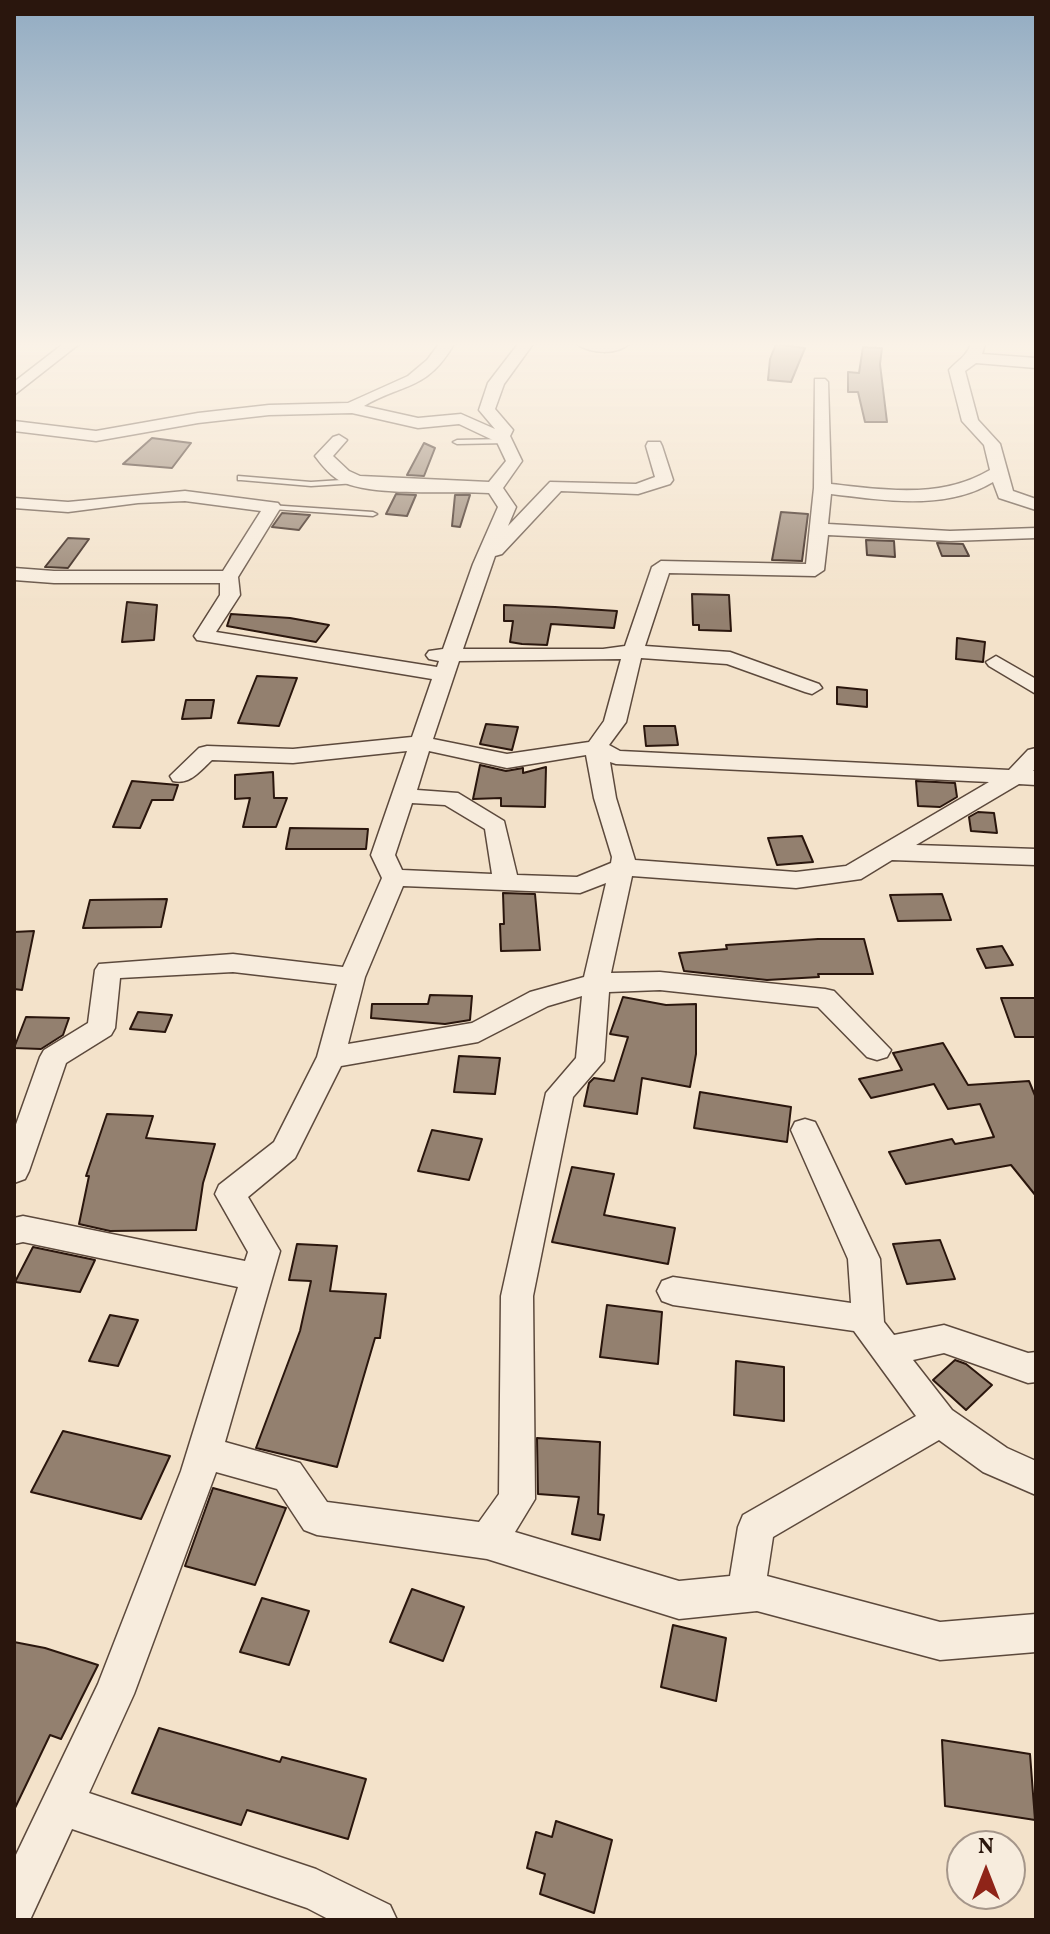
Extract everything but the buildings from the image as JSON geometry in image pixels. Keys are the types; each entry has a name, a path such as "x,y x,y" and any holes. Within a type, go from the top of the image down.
{"street":[{"path":"82,434 106,434"},
{"path":"493,434 503,439 514,461 494,488"},
{"path":"503,439 504,434"},
{"path":"487,1541 517,1499 517,1296 560,1093 590,1061 596,983 624,857 605,798 596,747 615,722 633,651 661,567 815,570 823,488 821,434"},
{"path":"983,434 992,444 997,473 1005,494 1036,505"},
{"path":"339,440 323,456 348,479 494,488"},
{"path":"482,564 556,486 638,489 664,480 654,446"},
{"path":"823,488 937,493 970,488 997,473"},
{"path":"14,1906 114,1694 205,1453 264,1251 230,1194 285,1150 331,1057 352,977 394,878 383,855 482,564 507,507 494,488"},
{"path":"14,503 68,507 138,498 185,496 272,507 229,577 230,595 204,636 377,663 448,664 633,651 730,658 812,688"},
{"path":"818,529 950,536 1036,533"},
{"path":"14,574 54,577 229,577"},
{"path":"996,662 1036,688"},
{"path":"181,776 207,753 293,756 421,744 507,761 596,747 616,757 1025,777 1036,790"},
{"path":"358,749 389,765 405,791 450,798 496,826 506,882"},
{"path":"394,878 580,885 622,867 796,880 852,873 1025,777 1036,755"},
{"path":"887,852 1036,857"},
{"path":"14,1171 54,1057 101,1028 108,970 233,963 352,977"},
{"path":"331,1057 478,1032 539,999 596,983 660,981 825,998 877,1050"},
{"path":"805,1130 864,1259 868,1326 940,1421 995,1460 1036,1478"},
{"path":"14,1231 23,1229 256,1277"},
{"path":"673,1291 868,1319"},
{"path":"887,1351 944,1339 1028,1368 1036,1367"},
{"path":"746,1593 756,1527 940,1421"},
{"path":"205,1453 288,1475 317,1518 487,1541 679,1600 757,1592 940,1641 1036,1633"},
{"path":"63,1805 316,1890 375,1920"}],"lane":[{"path":"457,442 503,439"},
{"path":"241,478 311,484 362,480"},
{"path":"272,507 373,514"}]}
